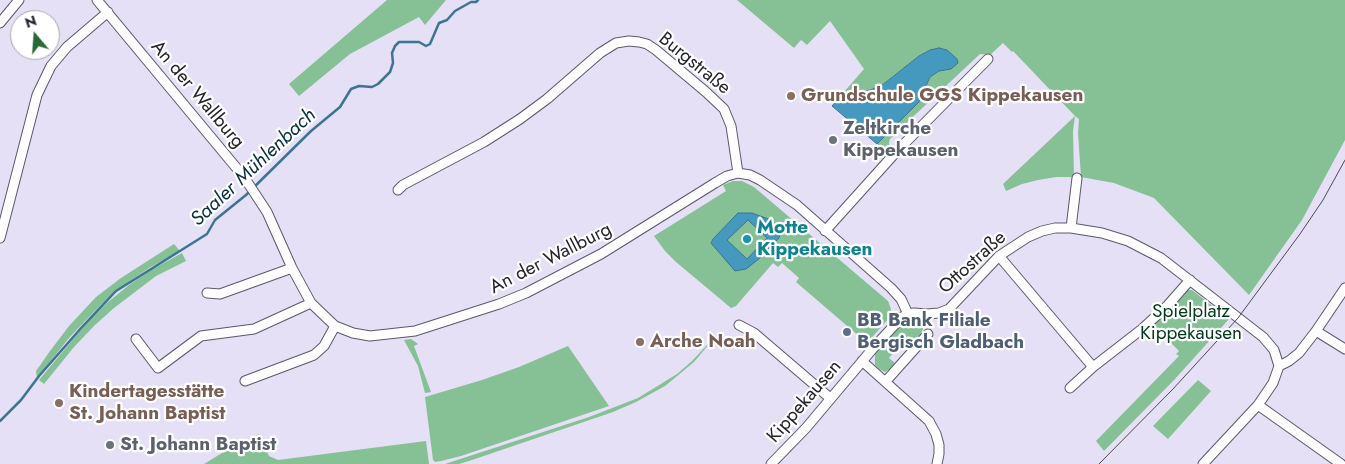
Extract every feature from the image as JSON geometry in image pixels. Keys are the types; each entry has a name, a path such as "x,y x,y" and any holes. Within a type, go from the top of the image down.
{"street":[{"path":"0,23 19,0"},
{"name":"An der Wallburg","path":"97,0 246,180 267,212 292,268 311,303 335,326 353,334 370,336 406,333 499,304 526,293 624,240 727,176 738,173"},
{"path":"0,238 30,117 44,80 51,66 67,46 108,12"},
{"name":"Burgstraße","path":"398,190 403,185 459,156 506,128 547,99 600,53 616,43 629,41 647,44 656,50 724,109 731,126 738,173"},
{"path":"825,231 897,150 988,59"},
{"path":"738,173 750,175 760,180 797,205 891,288 901,299 908,314"},
{"path":"1071,228 1077,178"},
{"name":"Ottostraße","path":"908,314 939,313 949,308 999,256 1028,237 1042,231 1055,228 1071,228 1102,233 1128,241 1161,258 1263,337 1274,350 1279,366"},
{"path":"999,256 1093,367"},
{"path":"207,293 220,294 292,268"},
{"path":"1070,388 1093,367 1142,329 1168,305 1190,280"},
{"path":"1203,464 1258,405 1273,384 1279,366 1289,362 1299,353 1345,288"},
{"path":"136,339 158,368 201,336 254,328 311,303"},
{"name":"Kippekausen","path":"772,464 806,428 895,323 908,314"},
{"path":"739,325 754,333 830,398"},
{"path":"245,381 314,355 324,346 335,326"},
{"path":"1316,331 1345,349"},
{"path":"886,382 928,334"},
{"path":"862,361 929,421 939,445 937,464"},
{"path":"1258,405 1341,464"}],"green space":[{"path":"387,0 446,0 425,25 419,17 350,54 299,96 289,84"},
{"path":"737,0 1345,0 1345,140 1302,220 1249,295 1154,198 1114,183 1081,177 1079,119 1003,43 990,55 980,54 917,113 890,139 890,149 887,153 877,144 919,102 930,77 939,71 930,50 919,56 881,86 838,99 864,69 830,21 807,45 801,40 794,48"},
{"path":"1075,116 1073,131 1074,177 1038,180 1006,191 1003,184"},
{"path":"733,181 742,181 754,187 888,301 891,309 890,317 867,343 796,282 799,278 782,263 778,267 773,263 736,306 731,308 665,251 654,236 726,191 723,185"},
{"path":"174,244 180,251 149,268 107,299 69,338 37,378 36,371 50,351 69,326 96,297 121,278"},
{"path":"182,253 186,261 156,276 114,308 74,347 44,384 39,380 90,319 108,302 151,270"},
{"name":"Spielplatz Kippekausen","path":"1187,290 1192,290 1229,319 1175,379 1104,451 1096,441 1179,356 1176,354 1179,351 1153,325"},
{"path":"915,320 923,324 920,335 915,341 908,336 889,358 896,364 885,372 879,369 875,365 875,353 897,328"},
{"path":"722,329 694,362 665,386 636,402 613,412 472,460 459,464 445,464 589,417 638,398 677,374"},
{"path":"411,339 418,344 414,346 431,392 425,393 418,366 404,340"},
{"path":"568,346 609,406 461,456 435,462 433,460 425,397 519,367"},
{"path":"1198,380 1211,391 1168,439 1153,426"},
{"path":"259,434 269,456 278,460 426,441 429,464 204,464"}],"water":[{"path":"939,48 947,50 957,59 958,63 951,69 939,71 930,77 919,102 877,144 832,106 838,99 881,86 919,56"},
{"path":"738,213 752,213 771,220 781,232 779,238 760,258 746,269 735,271 711,243","holes":["748,220 767,238 747,259 727,240"]}],"waterway":[{"name":"Saaler Mühlenbach","path":"0,421 21,400 39,376 116,291 207,234 215,220 246,195 311,131 340,107 351,89 359,86 372,87 378,84 390,72 393,63 392,53 399,42 419,42 426,46 430,44 439,23 447,20 455,11 478,0"}],"tram line":[{"path":"1099,464 1173,389 1238,318 1300,234 1323,200 1345,160"}],"place":[{"name":"Grundschule GGS Kippekausen","path":"791,96"},
{"name":"Zeltkirche Kippekausen","path":"833,140"},
{"name":"Motte Kippekausen","path":"747,239"},
{"name":"BB Bank Filiale Bergisch Gladbach","path":"847,332"},
{"name":"Arche Noah","path":"640,342"},
{"name":"Kindertagesstätte St. Johann Baptist","path":"59,403"},
{"name":"St. Johann Baptist","path":"110,445"}]}
